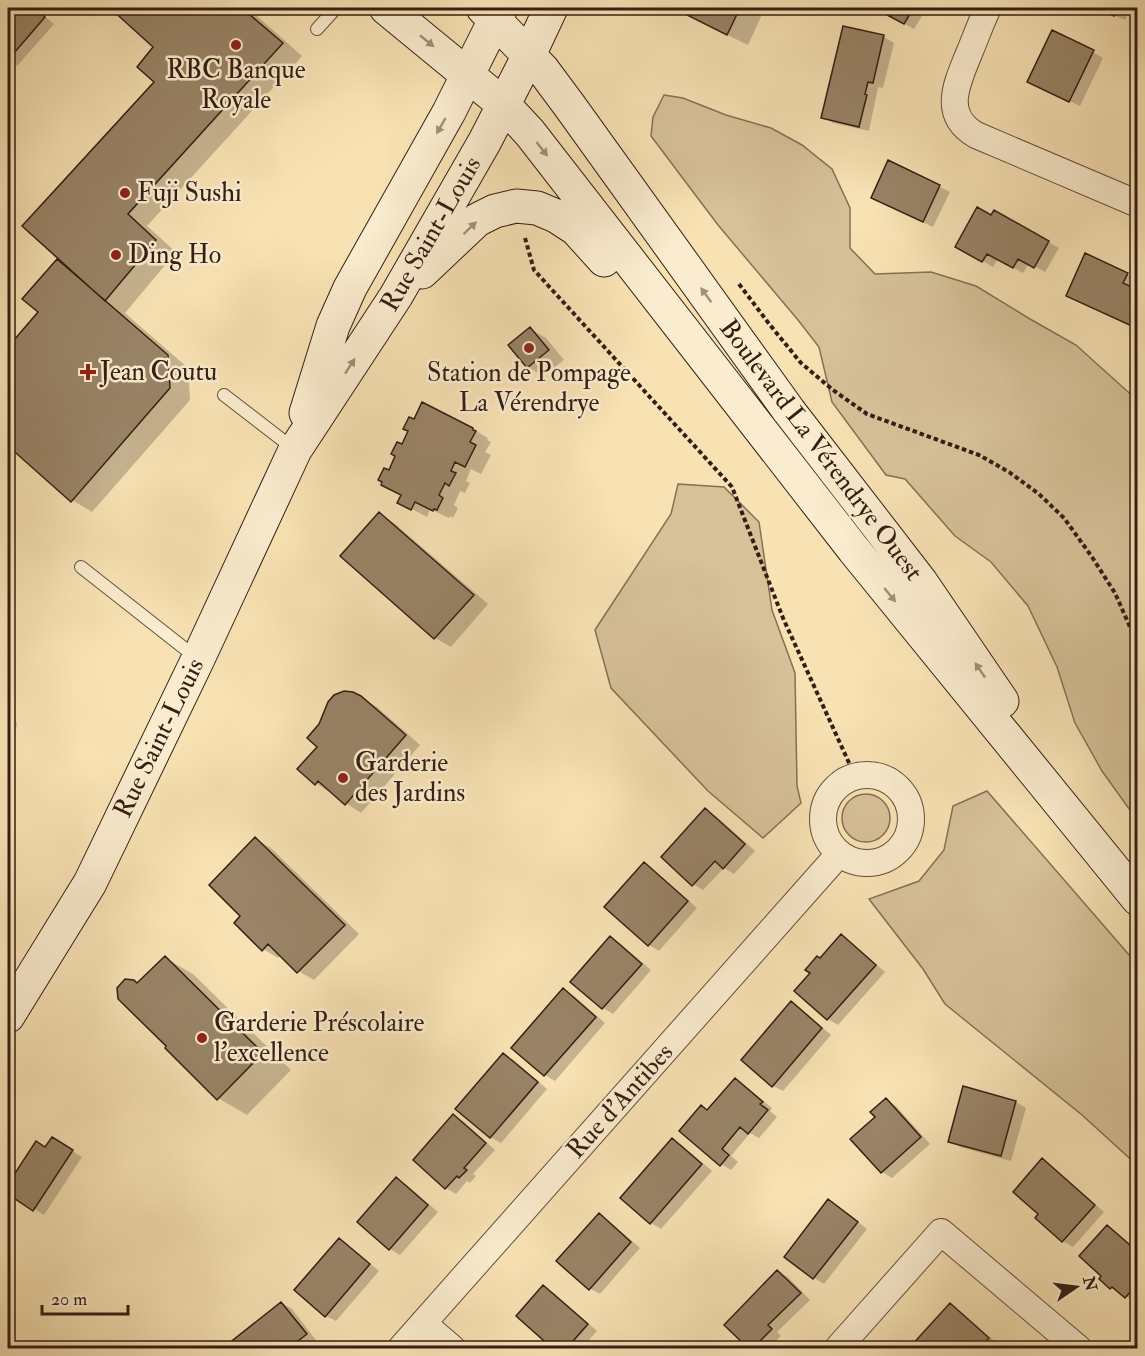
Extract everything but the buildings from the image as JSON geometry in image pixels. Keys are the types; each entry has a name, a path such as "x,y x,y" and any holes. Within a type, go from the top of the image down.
{"main road":[{"name":"Boulevard La Vérendrye Ouest","path":"386,8 504,105 537,143 854,550 1137,899"},
{"name":"Rue Saint-Louis","path":"295,450 396,296 485,141 551,8"},
{"name":"Boulevard La Vérendrye Ouest","path":"493,12 543,70 789,411 921,582 991,686 1137,887"},
{"name":"Rue Saint-Louis","path":"8,1016 90,883 295,450 333,326 350,288 449,112 468,74 493,12"},
{"path":"396,296 477,220 495,211 516,206 537,208 556,216 576,229 854,550"}],"street":[{"path":"988,8 954,89 957,117 965,128 976,135 1137,204"},
{"path":"870,775 885,778 898,786 907,799 911,813 911,828 906,842 896,854 883,862 868,864 852,862 839,854 830,844 824,831 825,804 832,791 842,782 855,776 870,775"},
{"name":"Rue d'Antibes","path":"400,1348 839,854"},
{"path":"838,1348 941,1232 1078,1348"},
{"path":"423,1323 452,1348"}],"lane":[{"path":"317,29 336,8"},
{"path":"224,395 295,450"},
{"path":"81,567 198,659"}],"path":[{"path":"522,230 534,270 732,487 783,618 855,776"},
{"path":"734,278 801,363 833,390 867,414 979,455 1009,471 1039,494 1064,518 1092,557 1115,593 1137,645"}],"shaded area":[{"path":"664,95 683,98 726,115 771,128 802,145 832,169 850,208 850,248 875,274 931,272 976,286 1076,345 1137,400 1137,820 1102,771 1075,723 1057,667 1028,606 991,562 955,536 905,479 886,475 832,402 819,347 718,225 651,136 653,117"},
{"path":"678,484 724,487 759,522 772,610 795,673 797,786 801,803 763,838 708,791 611,688 595,630 671,514"},
{"path":"987,791 1137,964 1137,1165 1082,1115 945,1004 923,969 869,899 919,881 944,850 953,806"},
{"path":"866,794 883,801 890,818 883,835 866,842 849,835 842,818 849,801"}],"place":[{"name":"RBC Banque Royale","path":"236,45"},
{"name":"Fuji Sushi","path":"125,193"},
{"name":"Ding Ho","path":"116,255"},
{"name":"Station de Pompage La Vérendrye","path":"529,348"},
{"name":"Jean Coutu","path":"88,372"},
{"name":"Garderie des Jardins","path":"343,778"},
{"name":"Garderie Préscolaire l'excellence","path":"202,1038"}]}
